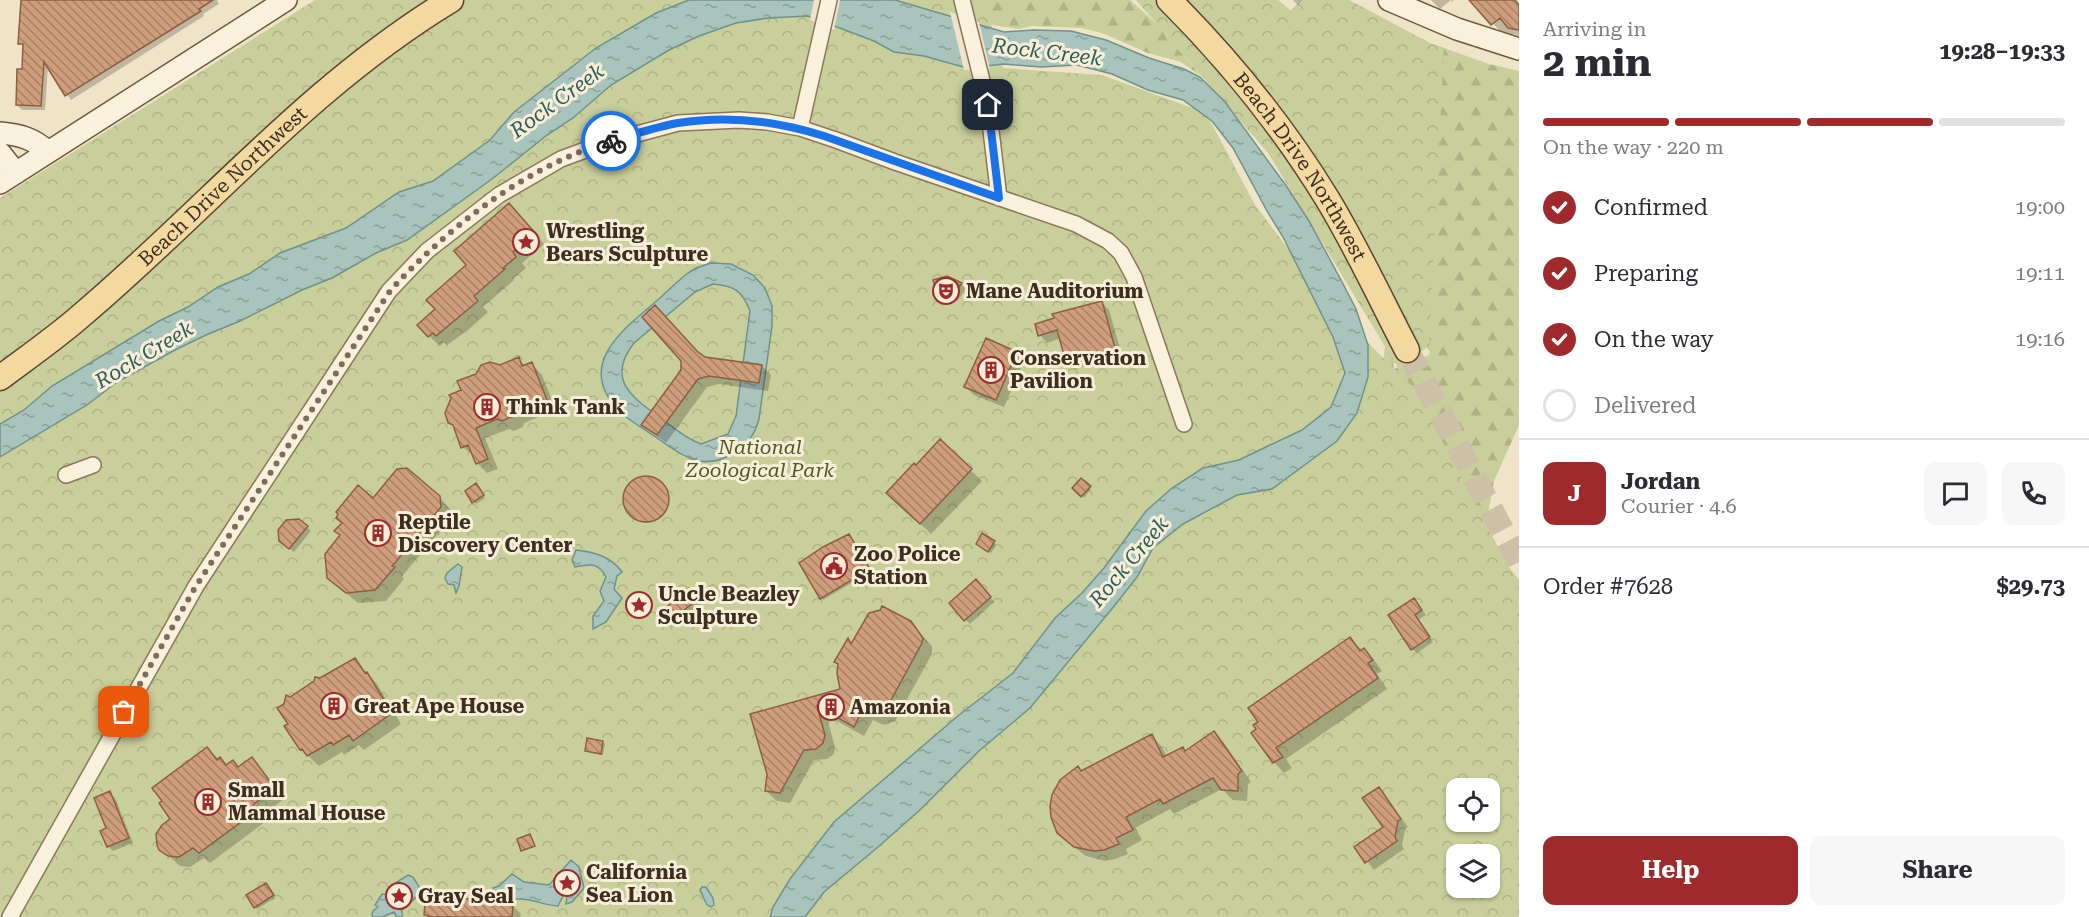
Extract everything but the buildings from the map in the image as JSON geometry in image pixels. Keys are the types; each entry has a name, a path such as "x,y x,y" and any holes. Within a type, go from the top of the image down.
{"main road":[{"path":"0,153 8,178 286,0"},
{"name":"Beach Drive Northwest","path":"0,378 83,314 338,79 389,40 451,0"},
{"name":"Beach Drive Northwest","path":"1169,0 1204,36 1245,85 1308,169 1337,216 1407,350"},
{"path":"1389,0 1457,29 1519,48"},
{"path":"0,134 35,140 48,152"}],"street":[{"path":"800,128 829,0"},
{"path":"963,4 988,105 999,198"},
{"path":"10,917 196,586 384,299 427,251 517,184 561,159 607,142 678,123 767,122 800,128 1076,224 1108,241 1121,253 1134,277 1184,424"},
{"path":"66,475 93,465"}],"green space":[{"name":"National Zoological Park","path":"315,0 985,0 1003,68 1102,75 1206,113 1255,205 1319,289 1362,337 1415,389 1508,566 1519,580 1519,917 0,917 0,198"},
{"path":"979,0 1130,0 1156,23 1201,76 1181,62 1148,53 1102,33 1081,28 1031,26 1020,29 985,24"},
{"path":"1136,0 1278,0 1291,11 1301,0 1349,0 1429,43 1444,48 1429,346 1398,368 1268,153"},
{"path":"1278,0 1291,11 1301,0 1349,0 1430,43 1489,64 1519,71 1519,425 1494,481 1476,579 1437,713 1488,778 1446,778 1446,832 1494,832 1474,844 1446,844 1446,856 891,917 1383,371 1385,343 1396,359 1393,364 1394,369 1429,355 1430,352 1422,341"},
{"path":"1500,793 1519,817 1500,828"}],"water":[{"name":"Rock Creek","path":"689,0 895,0 1004,32 1071,31 1106,40 1200,77 1225,102 1309,221 1356,309 1368,345 1368,377 1357,413 1337,441 1272,489 1237,495 1183,524 1153,548 1137,577 1030,708 979,751 921,809 824,892 805,917 770,917 773,907 790,879 834,822 959,715 1013,673 1055,618 1104,568 1146,511 1172,488 1203,468 1239,460 1302,430 1331,407 1345,373 1333,337 1283,237 1233,148 1212,121 1183,100 1148,90 1112,74 1077,65 1041,67 1004,64 967,68 924,56 894,52 874,41 808,16 768,18 736,23 669,50 611,85 573,118 407,240 376,253 332,278 175,350 117,382 87,405 0,457 0,424 24,410 52,386 159,321 188,307 218,287 249,274 280,253 346,228 399,192 433,181 490,140 514,112 596,48 656,13"},
{"path":"711,263 731,264 753,275 765,288 772,306 772,326 757,425 750,440 742,447 721,459 711,461 701,461 683,455 626,417 608,398 602,382 602,367 606,353 615,340 639,315 696,268","holes":["713,284 736,290 744,298 750,311 736,416 728,434 701,444 681,433 641,403 626,387 622,378 622,368 634,343 695,292"]},
{"path":"576,550 607,559 622,572 617,576 614,589 622,598 606,622 593,629 593,616 604,601 600,591 606,577 597,566 575,567 572,560"},
{"path":"458,564 462,567 456,593 454,585 448,584 445,578 447,573"},
{"name":"California Sea Lion","path":"571,860 579,867 584,888 572,902 566,904 567,896 573,890 572,886 565,892 558,906 497,898 493,888 499,886 512,874 524,882 549,885"},
{"name":"Gray Seal","path":"408,875 413,877 426,898 419,895 402,910 402,917 397,917 394,912 382,917 373,917 373,911 378,907 375,905 382,894 388,895 392,888 389,887"},
{"path":"706,887 713,898 714,905 711,907 707,905 700,890"}],"pier":[{"path":"814,0 840,0 834,30 810,20"},
{"path":"950,12 979,22 990,69 964,70"}],"tunnel":[{"path":"1407,350 1519,562"}],"way so far":[{"path":"124,712 225,540 390,291 427,251 500,195 561,159 611,141"}],"place":[{"name":"Wrestling Bears Sculpture","path":"526,242"},
{"name":"Mane Auditorium","path":"946,291"},
{"name":"Conservation Pavilion","path":"991,370"},
{"name":"Think Tank","path":"487,407"},
{"name":"Reptile Discovery Center","path":"378,533"},
{"name":"Zoo Police Station","path":"834,566"},
{"name":"Uncle Beazley Sculpture","path":"639,605"},
{"name":"Great Ape House","path":"334,706"},
{"name":"Amazonia","path":"831,707"},
{"name":"Small Mammal House","path":"208,802"},
{"name":"California Sea Lion","path":"567,883"},
{"name":"Gray Seal","path":"399,896"}],"route":[{"path":"611,141 678,123 739,120 767,122 800,128 999,198 988,105"}]}
